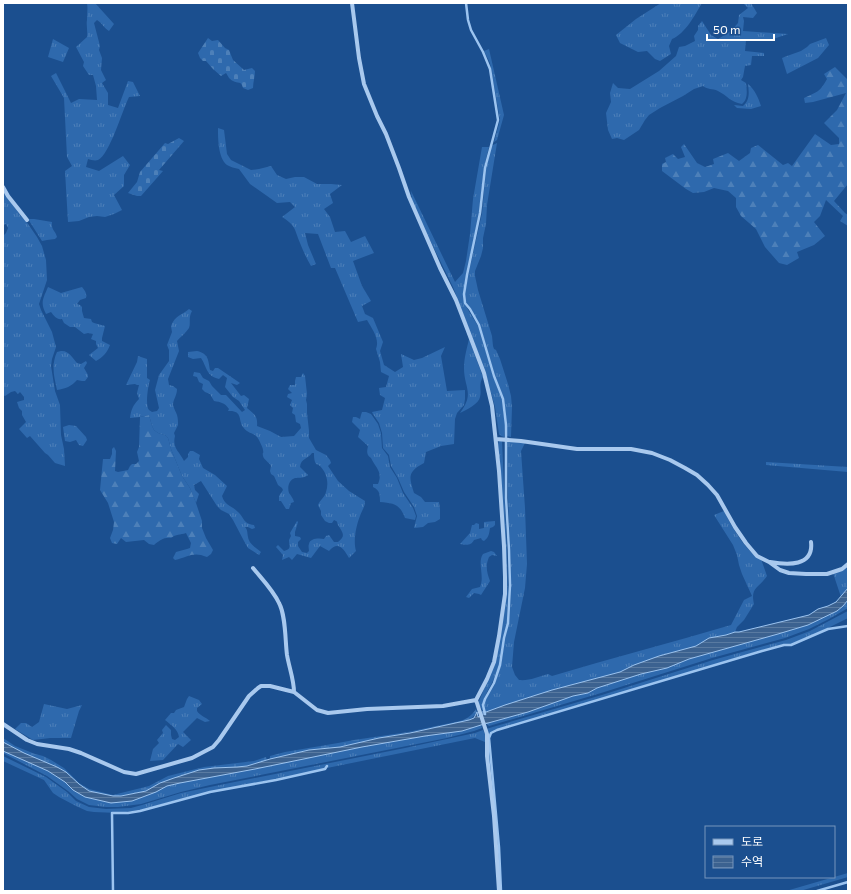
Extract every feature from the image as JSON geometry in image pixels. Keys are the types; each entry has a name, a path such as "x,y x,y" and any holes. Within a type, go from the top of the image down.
{"street":[{"path":"352,3 358,58 364,84 386,134 408,197 456,300 481,366 492,406 498,440 504,546 504,594 494,662 476,700 487,734 487,756 494,816 499,891"},
{"path":"3,187 8,196 27,220"},
{"path":"498,440 508,439 577,449 631,449 652,453 670,460 697,475 708,485 717,495 735,527 757,556 780,570 789,573 827,574 848,564"},
{"path":"769,562 792,564 802,562 811,552 811,542"},
{"path":"253,568 280,603 294,692"},
{"path":"3,724 27,740 37,744 69,749 124,772 136,774 192,758 213,747 250,696 261,686 270,686 294,692 317,710 328,713 367,709 443,706 476,700"}],"green space":[{"path":"87,3 95,3 114,24 109,31 97,20 94,23 102,58 101,70 106,80 102,83 108,93 108,105 118,108 128,81 133,82 140,96 129,97 107,150 98,160 88,159 86,167 99,171 123,156 130,165 124,175 124,186 114,195 122,210 105,217 89,217 79,221 68,222 65,171 72,166 67,157 64,98 51,76 56,73 71,103 79,99 97,100 96,86 93,75 89,75 83,66 84,62 76,47 87,37"},
{"path":"661,3 702,3 685,29 677,37 672,39 669,46 671,54 660,61 655,59 647,51 638,52 620,43 616,35 636,19"},
{"path":"743,3 751,3 757,13 753,18 743,17 743,31 788,34 770,40 746,40 745,51 764,53 764,56 752,56 751,65 745,66 741,80 746,83 747,89 747,95 744,102 742,104 738,103 718,91 703,86 694,89 649,115 639,130 624,140 617,138 612,139 608,130 606,113 611,102 610,93 613,83 618,88 630,89 659,71 676,56 679,47 695,41 694,36 702,21 711,35 718,39 731,31 738,23 739,15 748,8"},
{"path":"208,38 212,41 218,40 225,48 229,50 233,60 244,70 252,68 255,71 253,88 248,90 243,88 240,83 232,80 226,73 221,76 206,61 203,61 200,58 198,53"},
{"path":"826,38 829,45 818,58 787,74 782,58 801,51 810,44"},
{"path":"53,39 69,48 63,62 48,57"},
{"path":"489,49 504,115 497,140 494,142 500,120 490,63 484,51"},
{"path":"835,67 848,80 848,184 834,201 848,215 848,226 840,221 843,216 826,200 820,216 814,222 825,236 814,245 797,252 799,258 787,265 779,263 765,247 756,229 741,216 736,207 736,198 728,191 714,188 704,192 693,193 662,171 662,164 666,162 665,158 673,154 678,159 685,157 681,147 684,144 697,163 705,167 714,164 713,159 728,153 739,161 750,153 751,148 758,145 783,165 788,163 792,166 815,134 831,145 839,144 839,138 824,123 837,110 846,93 805,103 804,98 815,93 822,87 827,79 824,74"},
{"path":"748,84 756,94 761,106 751,109 737,108 734,105 743,106 748,99"},
{"path":"218,128 224,130 227,154 231,160 251,170 271,166 277,175 286,179 304,177 317,184 342,185 330,194 333,203 324,209 330,217 335,232 345,231 351,242 365,236 374,253 353,261 362,286 371,301 362,306 365,314 373,318 383,342 380,351 384,365 395,372 403,367 401,354 414,360 422,358 445,347 441,356 447,391 465,390 464,405 457,413 455,419 454,444 441,446 426,452 424,463 412,472 410,479 414,493 421,497 425,502 439,502 440,519 435,522 428,523 423,527 414,528 417,516 414,507 404,492 391,466 389,455 383,448 382,433 379,423 372,412 382,410 385,398 380,395 379,388 386,387 389,376 381,372 376,349 377,342 373,330 367,320 358,322 335,268 331,268 318,234 305,233 316,264 311,266 302,249 294,228 282,217 295,207 290,202 277,203 250,184 239,169 228,166 224,162 219,148"},
{"path":"179,138 184,141 159,170 163,171 141,196 128,193 137,182 140,172 165,143 168,144"},
{"path":"497,143 487,205 483,248 475,271 475,276 492,336 493,346 500,359 511,396 511,437 507,436 504,399 480,325 466,302 465,294 482,213 486,168 491,146"},
{"path":"482,147 489,147 484,167 479,213 463,294 464,303 478,326 502,400 505,425 504,437 499,434 495,407 485,371 453,287 412,200 411,191 455,282 463,273 466,261 473,199"},
{"path":"4,192 37,237 42,246 46,260 47,280 39,304 52,332 56,347 51,366 55,391 60,405 61,435 65,466 55,463 30,436 27,438 19,429 26,422 17,402 24,400 24,397 20,392 18,394 15,391 5,396 3,395 3,236 8,228 6,224 3,225"},
{"path":"28,219 52,222 57,237 55,239 42,241"},
{"path":"48,287 61,293 82,287 86,293 86,298 80,300 77,304 82,307 84,318 91,319 94,323 105,326 102,341 110,345 106,353 101,358 96,361 89,355 98,348 96,341 91,339 93,334 84,334 75,327 70,327 64,323 62,319 57,318 51,312 46,314 43,307 43,301"},
{"path":"189,309 192,311 189,328 177,341 179,351 168,379 169,385 177,389 173,405 178,421 178,425 174,433 174,444 184,461 188,457 190,451 200,455 199,459 203,468 215,475 227,486 222,496 223,499 240,514 246,522 254,525 255,528 252,529 245,527 250,542 261,552 259,555 248,548 229,514 217,506 201,481 194,485 195,490 199,494 196,503 190,488 182,476 168,438 154,430 149,415 130,418 135,403 139,399 137,393 139,385 126,385 137,362 138,356 147,359 147,378 150,380 147,395 148,408 152,412 157,411 159,408 155,390 159,375 169,361 169,350 167,345 172,332 171,326 176,318"},
{"path":"469,339 483,377 479,400 460,413 468,395 464,368"},
{"path":"61,351 68,353 77,363 81,364 86,361 87,363 84,368 88,377 85,381 77,380 68,387 57,390 54,376 54,362 57,352"},
{"path":"197,351 206,356 210,370 213,371 215,368 218,368 240,383 237,385 231,383 241,396 244,395 249,399 247,408 256,417 257,426 281,437 294,436 301,428 300,424 296,422 295,415 292,413 293,408 290,405 292,400 287,397 288,394 292,393 288,389 290,385 295,385 296,377 301,377 303,373 305,376 307,394 306,400 309,438 316,450 326,455 330,460 331,463 328,466 338,481 349,491 365,501 356,529 356,551 349,558 343,549 338,546 335,546 329,551 320,546 311,558 297,554 292,560 289,557 282,560 283,555 276,547 278,545 284,551 289,548 290,533 297,521 295,536 300,537 301,539 298,542 298,546 302,552 307,553 309,551 310,542 313,540 324,539 329,535 334,542 338,542 342,538 342,532 337,522 334,520 332,523 325,521 321,515 318,505 327,489 326,475 314,460 314,453 303,460 300,467 308,475 291,480 288,488 294,502 291,503 289,509 286,509 281,501 279,501 279,496 283,490 271,474 271,466 263,455 263,449 257,437 243,427 236,412 228,411 229,409 224,404 214,401 210,394 202,389 203,384 199,382 197,377 193,376 194,372 200,373 203,378 209,381 221,395 226,395 242,412 245,410 239,401 233,397 225,387 227,378 223,375 219,379 215,378 207,371 201,358 193,359 188,357 188,352"},
{"path":"362,412 371,414 378,424 381,433 382,448 388,456 390,467 397,478 403,493 413,508 416,516 415,520 405,518 401,510 396,505 380,502 379,493 373,487 373,484 378,484 380,476 377,467 369,457 367,451 368,446 358,437 360,430 352,422 353,417 360,419"},
{"path":"149,415 154,430 168,438 182,476 190,488 202,521 202,528 213,550 207,557 202,555 191,555 175,560 173,558 176,552 190,548 191,543 186,533 164,539 154,545 149,544 144,540 126,542 121,538 117,544 112,543 110,538 114,522 108,503 100,490 103,459 110,459 112,449 114,447 116,451 115,471 118,472 128,470 132,464 136,464 139,461 137,452 139,447 140,417"},
{"path":"69,425 76,426 86,437 87,440 83,446 79,445 76,440 70,442 65,441 63,427"},
{"path":"499,441 502,441 507,550 507,623 499,666 482,704 485,711 484,705 486,699 495,684 501,665 509,623 511,586 507,441 525,443 521,451 527,564 525,588 514,642 512,667 519,680 530,679 548,674 552,676 731,625 744,600 752,596 742,574 733,545 714,515 724,511 744,545 761,559 767,576 754,591 754,604 735,632 709,638 696,646 659,656 620,672 552,690 486,712 483,711 479,705 479,701 491,673 506,597"},
{"path":"766,462 848,467 848,472 766,465"},
{"path":"495,521 495,525 490,528 488,537 484,541 481,538 474,540 470,544 460,544 470,533 472,525 476,523 479,524 479,529 484,528 484,522"},
{"path":"491,551 497,556 492,555 489,557 487,563 490,581 481,595 474,593 469,598 466,597 472,589 480,587 482,578 481,558 483,554"},
{"path":"848,566 848,588 841,597 833,573"},
{"path":"848,600 848,608 809,629 785,638 712,658 489,726 486,723 528,712 641,674 667,668 689,659 808,625 837,611"},
{"path":"848,611 848,618 791,644 784,644 762,650 491,733 489,738 501,871 500,891 486,729 602,695 713,660 786,640 810,631"},
{"path":"189,696 199,700 202,704 197,708 197,711 210,721 205,722 197,718 183,732 191,740 183,747 178,744 163,760 150,761 153,749 159,743 157,740 163,733 162,730 166,725 171,730 172,739 175,740 179,737 176,729 165,720 171,713 174,713 176,710 184,707"},
{"path":"44,704 67,709 82,705 71,738 33,740 15,729 21,723 26,723 32,727 39,722"},
{"path":"476,709 477,712 473,717 463,722 340,747 309,750 270,759 270,756 285,752 408,732 460,721 473,713"},
{"path":"481,725 482,728 447,738 210,785 141,804 118,807 89,805 77,799 47,776 3,753 3,751 48,771 85,797 111,803 132,801 167,786 180,783 362,747 462,731"},
{"path":"483,730 485,734 485,742 475,738 327,768 327,766 325,769 210,792 140,810 118,813 87,811 53,793 44,780 3,761 3,756 46,777 67,792 76,801 89,807 106,809 131,808 181,793 405,748"},
{"path":"3,738 15,746 51,760 64,768 79,783 89,789 113,795 149,786 168,776 204,767 254,761 266,757 267,760 247,766 199,770 160,783 146,791 113,796 89,791 79,784 66,772 3,742"},
{"path":"848,873 848,877 800,891 786,891 835,878"}],"water":[{"path":"848,588 848,600 843,606 837,611 808,625 689,659 667,668 641,674 528,712 462,731 362,747 180,783 167,786 132,801 111,803 85,797 48,771 3,751 3,742 66,772 89,791 113,796 121,796 146,791 160,783 199,770 247,766 309,750 340,747 469,720 474,718 477,712 478,717 483,715 483,711 486,712 552,690 620,672 659,656 696,646 709,638 809,615 818,609 836,602"}],"waterway":[{"path":"466,3 471,30 490,69 498,120 485,168 480,213 464,294 465,303 479,325 494,376 503,399 506,425 506,498 510,585 508,623 500,665 494,683 483,705 485,714"},
{"path":"501,891 499,847 489,738 491,733 762,651 784,645 791,645 828,629 848,626"},
{"path":"113,891 112,813 140,811 210,792 325,769 327,766"},
{"path":"817,891 848,882"}]}
